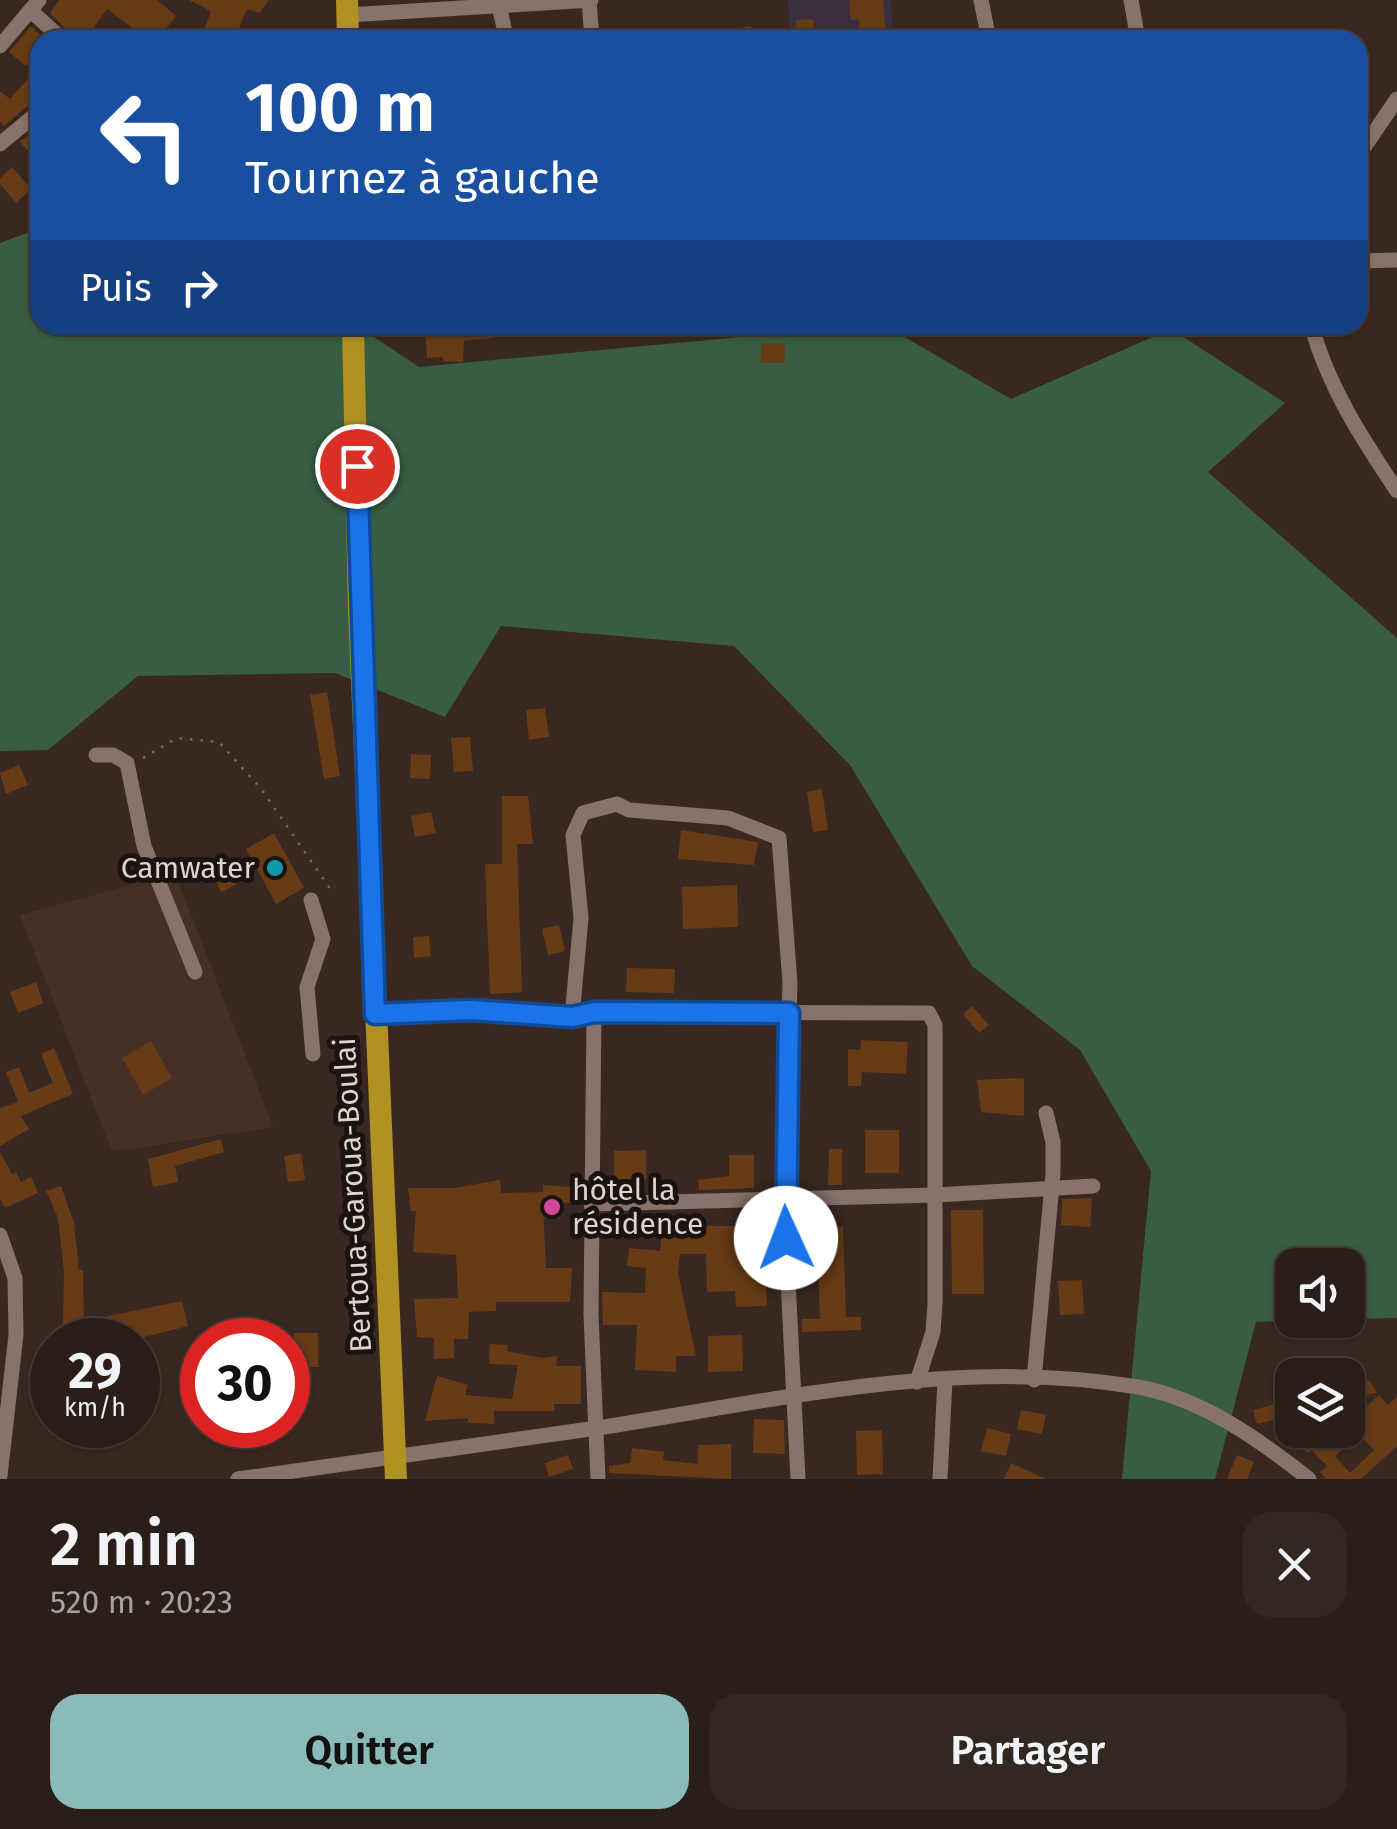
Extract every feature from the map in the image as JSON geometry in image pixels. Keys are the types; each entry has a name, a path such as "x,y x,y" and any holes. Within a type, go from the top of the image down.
{"highway":[{"name":"Bertoua-Garoua-Boulai","path":"353,335 359,610 396,1479"}],"street":[{"path":"348,8 590,0 592,30"},
{"path":"981,0 988,30"},
{"path":"1131,0 1136,30"},
{"path":"0,46 35,6 55,30"},
{"path":"499,6 505,30"},
{"path":"1368,142 1397,100"},
{"path":"0,144 30,119"},
{"path":"1368,261 1397,260"},
{"path":"1314,335 1324,368 1348,418 1397,491"},
{"path":"96,755 113,755 127,763 144,846 194,972"},
{"path":"572,1017 582,918 573,835 583,813 617,804 629,810 728,818 779,838 789,1013 784,1200 798,1479"},
{"path":"310,900 323,939 306,987 313,1054"},
{"path":"375,1014 471,1010 572,1017 594,1012 929,1013 936,1025 933,1332 916,1382"},
{"path":"594,1012 591,1204 598,1479"},
{"path":"1034,1380 1052,1189 1054,1142 1046,1113"},
{"path":"591,1204 936,1196 1092,1186"},
{"path":"0,1234 16,1335 0,1476"},
{"path":"238,1479 597,1428 794,1395 945,1380 1034,1380 1136,1387 1172,1396 1208,1411 1310,1479"},
{"path":"940,1479 945,1380"}],"path":[{"path":"127,763 178,738 219,742 262,790 332,890"}],"shaded area":[{"path":"788,0 891,0 892,30 790,30"},
{"path":"175,873 273,1127 112,1152 20,915"}],"green space":[{"path":"30,232 30,335 371,335 419,367 762,335 901,335 1011,399 1157,335 1180,335 1285,403 1208,472 1397,638 1397,1318 1365,1319 1365,1248 1275,1248 1275,1321 1256,1322 1215,1479 1122,1479 1151,1171 1080,1050 972,966 850,765 734,646 501,626 445,717 335,673 138,676 48,750 0,751 0,243"}],"building":[{"path":"59,0 157,0 176,16 165,30 129,30 131,27 107,9 94,27 97,30 66,30 50,13"},
{"path":"189,0 269,0 260,13 247,9 238,30 204,30 211,11"},
{"path":"849,0 883,0 885,30 860,30 859,19 851,20"},
{"path":"813,19 814,30 796,30 796,20"},
{"path":"31,26 35,30 30,30 30,61 26,66 9,52"},
{"path":"30,76 30,104 4,126 0,121 0,91 10,99"},
{"path":"30,134 30,153 20,142"},
{"path":"12,167 30,190 16,203 0,184 0,178"},
{"path":"426,335 492,335 464,341 463,362 427,358"},
{"path":"761,343 785,343 785,363 761,363"},
{"path":"327,692 340,776 324,779 310,695"},
{"path":"545,708 549,737 529,740 526,710"},
{"path":"470,737 473,771 454,772 451,738"},
{"path":"411,754 431,755 430,779 410,778"},
{"path":"19,765 28,785 6,794 0,773"},
{"path":"822,789 828,830 813,832 807,792"},
{"path":"502,796 528,796 533,844 517,844 522,992 490,994 485,864 502,864"},
{"path":"431,812 436,833 415,837 411,816"},
{"path":"681,830 758,842 754,865 678,859"},
{"name":"Camwater","path":"274,833 304,888 276,904 246,849"},
{"path":"224,858 237,884 221,892 208,866"},
{"path":"737,885 738,927 683,929 682,887"},
{"path":"559,925 565,951 548,955 542,929"},
{"path":"429,936 431,956 414,958 413,937"},
{"path":"627,968 675,969 674,993 626,992"},
{"path":"36,982 43,1003 18,1013 10,992"},
{"path":"972,1006 989,1025 979,1033 963,1014"},
{"path":"861,1040 908,1042 906,1074 862,1072 861,1086 848,1086 848,1049 860,1050"},
{"path":"151,1041 172,1078 143,1095 122,1058"},
{"path":"54,1048 73,1094 21,1116 29,1129 0,1146 0,1108 18,1102 6,1072 19,1067 29,1093 53,1083 41,1054"},
{"path":"1024,1078 1024,1116 981,1112 977,1080"},
{"path":"865,1130 899,1130 899,1173 865,1173"},
{"path":"221,1139 224,1152 175,1166 178,1182 153,1187 148,1159"},
{"path":"829,1149 842,1149 842,1185 828,1185"},
{"path":"646,1150 646,1179 614,1179 614,1151"},
{"path":"0,1152 12,1174 16,1172 21,1182 31,1177 38,1193 5,1208 0,1198"},
{"path":"301,1153 305,1180 288,1182 284,1156"},
{"path":"729,1155 754,1155 754,1188 699,1190 698,1180 729,1176"},
{"path":"500,1180 501,1193 543,1192 543,1185 572,1187 571,1203 543,1202 546,1268 572,1268 570,1302 496,1302 496,1311 469,1312 468,1339 454,1339 454,1358 434,1359 434,1338 417,1337 414,1299 458,1298 456,1255 413,1252 416,1211 411,1211 408,1188 455,1188"},
{"path":"61,1186 74,1223 79,1270 83,1270 84,1318 63,1318 64,1271 58,1218 46,1191"},
{"path":"1092,1198 1090,1227 1061,1225 1062,1199"},
{"path":"951,1210 983,1210 984,1294 952,1294"},
{"path":"688,1226 743,1226 743,1268 765,1267 767,1306 736,1307 735,1291 707,1292 706,1254 680,1254 678,1273 696,1356 676,1356 676,1372 635,1370 637,1325 603,1325 602,1292 645,1293 646,1268 627,1266 629,1248 660,1251 662,1228 688,1231"},
{"path":"817,1227 843,1227 846,1317 861,1317 861,1330 802,1332 802,1319 820,1319"},
{"path":"1082,1280 1084,1314 1060,1315 1058,1281"},
{"path":"182,1301 186,1318 180,1318 180,1328 160,1333 160,1318 99,1318"},
{"path":"310,1333 318,1333 318,1367 310,1367"},
{"path":"742,1335 743,1371 708,1372 708,1336"},
{"path":"490,1344 508,1345 507,1351 542,1358 557,1356 556,1366 581,1366 581,1404 554,1404 554,1411 494,1411 494,1424 468,1423 468,1418 425,1421 437,1376 468,1385 465,1395 512,1399 518,1365 489,1364"},
{"path":"1370,1381 1377,1393 1365,1395 1365,1382"},
{"path":"1379,1395 1388,1405 1397,1397 1397,1446 1361,1479 1326,1479 1320,1472 1327,1466 1311,1450 1307,1453 1303,1448 1343,1448 1335,1456 1350,1473 1374,1450 1365,1440 1365,1408"},
{"path":"1275,1404 1275,1420 1257,1424 1253,1410"},
{"path":"1021,1410 1046,1415 1042,1434 1017,1429"},
{"path":"754,1419 784,1420 785,1454 753,1453"},
{"path":"987,1428 1011,1434 1006,1456 981,1451"},
{"path":"882,1430 883,1474 857,1475 856,1431"},
{"path":"731,1444 731,1479 609,1473 609,1466 630,1463 632,1448 664,1452 663,1460 698,1464 698,1445"},
{"path":"568,1455 573,1469 549,1477 545,1463"},
{"path":"1237,1455 1254,1462 1247,1479 1227,1479"},
{"path":"1011,1463 1046,1479 1004,1479"}],"place":[{"name":"Camwater","path":"275,868"},
{"name":"hôtel la résidence","path":"552,1207"}],"route":[{"path":"357,466 375,1014 471,1010 572,1017 594,1012 789,1013 786,1238"}]}
